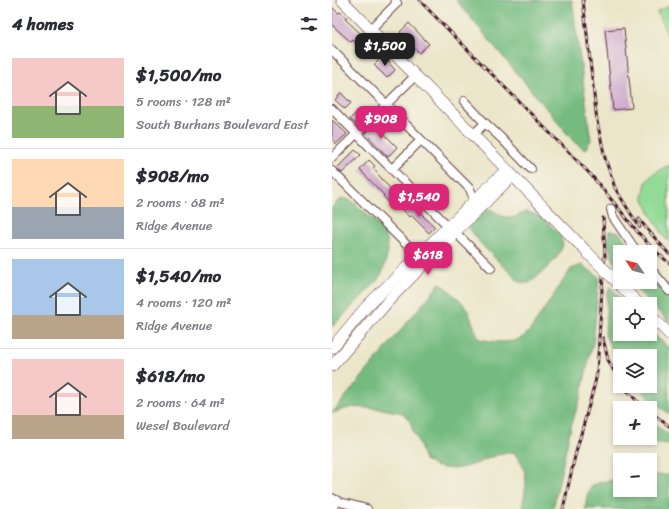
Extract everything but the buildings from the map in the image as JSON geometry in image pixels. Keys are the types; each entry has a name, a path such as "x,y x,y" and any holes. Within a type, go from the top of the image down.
{"main road":[{"path":"342,0 509,173 632,297"},
{"path":"332,348 366,308 419,257 452,230 474,202 509,173"},
{"path":"332,366 452,230 509,173"},
{"path":"657,322 669,334"}],"street":[{"path":"371,29 397,3 395,0"},
{"path":"332,50 470,189 474,202"},
{"path":"332,158 416,75"},
{"path":"464,101 485,124 532,169"},
{"path":"332,109 491,268"},
{"path":"473,135 485,124"},
{"path":"392,169 421,140"},
{"path":"332,171 419,257"},
{"path":"611,210 613,217 632,245"},
{"path":"657,276 669,291"},
{"path":"333,509 334,499 367,509"}],"green space":[{"path":"456,0 572,0 591,140 585,150 574,142"},
{"path":"669,6 669,40 657,12"},
{"path":"669,165 669,242 653,218 643,197 646,182 654,173"},
{"path":"342,198 352,201 376,222 383,231 387,240 388,251 383,271 377,281 332,327 332,207"},
{"path":"487,207 505,217 515,217 525,212 535,214 544,219 560,235 563,245 559,254 553,262 529,283 519,282 482,245 469,228"},
{"path":"609,231 619,232 629,245 613,245 613,259 607,241"},
{"path":"582,265 599,277 593,344 581,396 571,426 553,509 522,509 526,480 523,468 514,453 504,453 464,467 454,469 443,468 434,466 425,460 410,421 403,413 382,409 352,407 332,413 440,283 461,301 467,309 479,339 500,342 511,341 522,338 529,332 571,269"},
{"path":"657,281 663,288 669,283 669,322 657,310 657,297 644,297 636,289 657,289"},
{"path":"610,287 619,297 613,297 613,341 657,341 657,337 669,348 669,414 657,404 657,401 654,401 644,393 657,393 657,349 613,349 613,352 605,335 607,295"},
{"path":"657,426 669,435 669,444 657,443"},
{"path":"657,475 669,475 669,509 585,509 587,496 591,486 601,482 613,480 613,497 657,497"}],"railway":[{"path":"419,0 592,176 652,248 669,263"},
{"path":"583,0 597,121 605,158 615,188 640,227"},
{"path":"563,509 597,372 605,256 603,218"},
{"path":"639,219 669,254"},
{"path":"603,338 608,360 613,369"},
{"path":"630,393 637,401"},
{"path":"657,417 669,426"}]}
